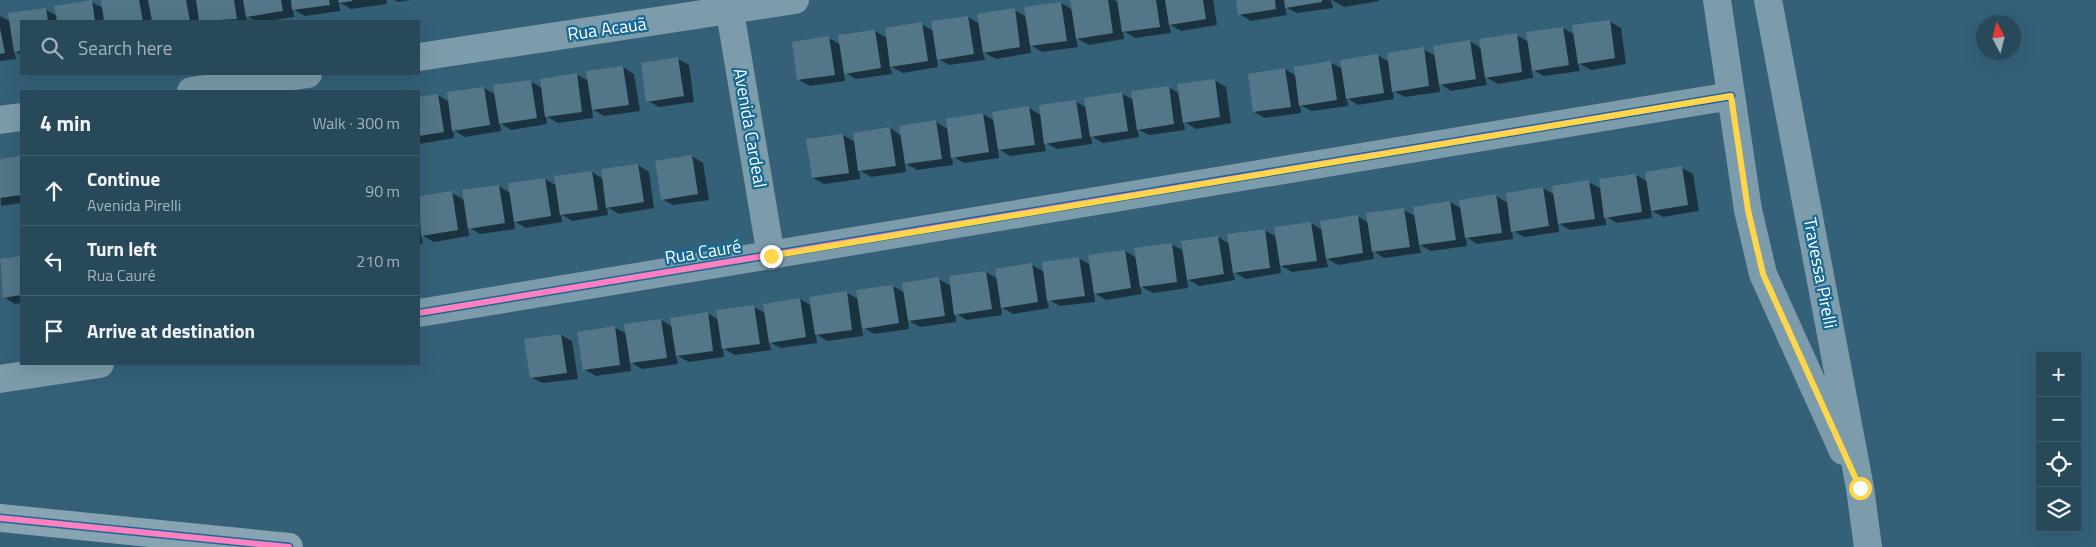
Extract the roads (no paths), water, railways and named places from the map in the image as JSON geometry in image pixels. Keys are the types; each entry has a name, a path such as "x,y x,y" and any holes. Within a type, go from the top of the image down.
{"main road":[{"path":"0,518 289,547"}],"street":[{"name":"Rua Acauã","path":"420,57 729,5 795,0"},
{"path":"1717,0 1748,210 1763,274 1860,488"},
{"name":"Travessa Pirelli","path":"1768,0 1860,488 1868,547"},
{"name":"Avenida Cardeal","path":"729,5 771,256"},
{"path":"198,90 301,75"},
{"name":"Rua Cauré","path":"420,313 1731,96"},
{"path":"0,120 20,117"},
{"path":"3,379 94,365"}]}
